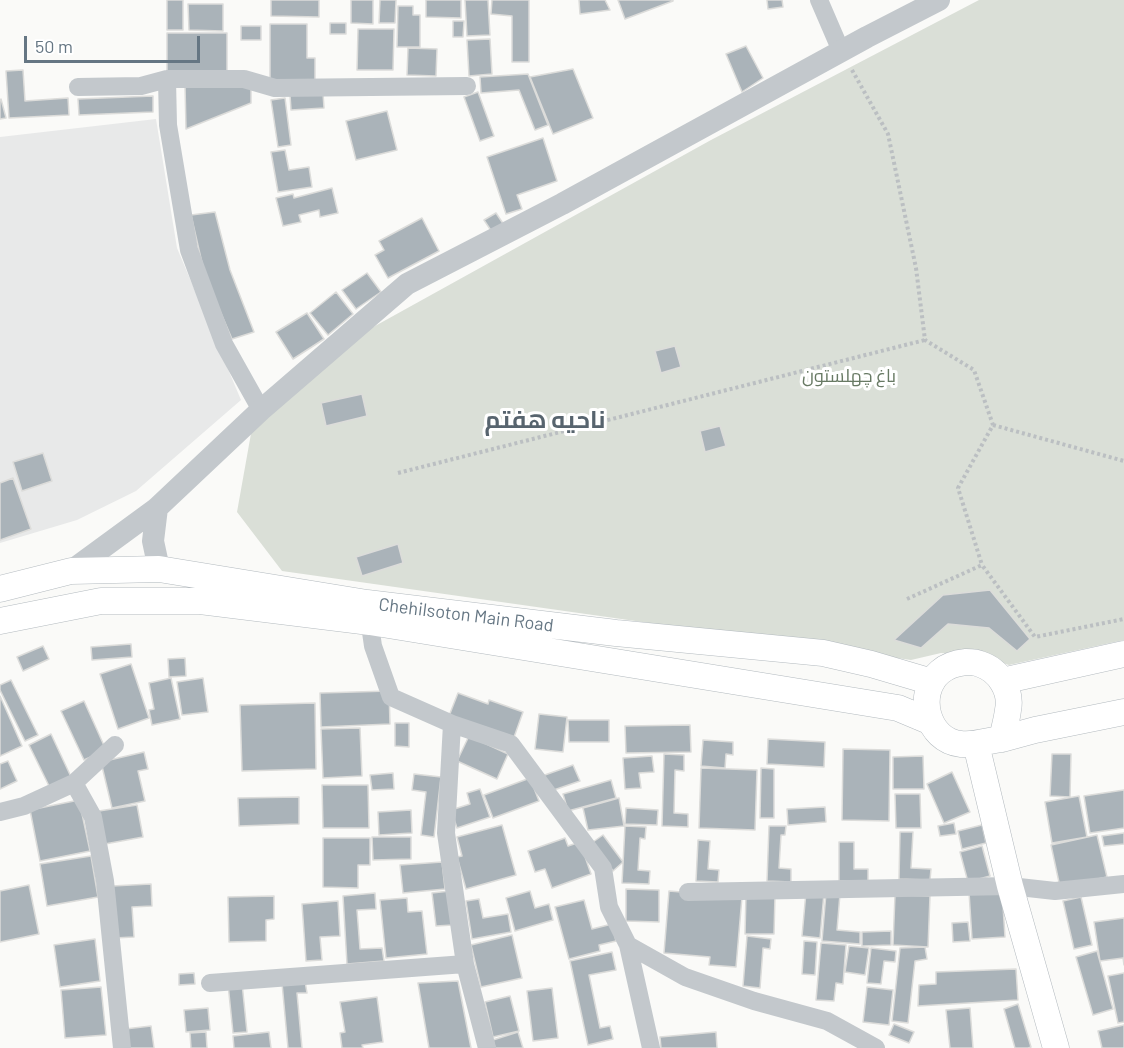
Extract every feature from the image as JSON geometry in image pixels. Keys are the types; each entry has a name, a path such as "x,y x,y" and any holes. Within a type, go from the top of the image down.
{"main road":[{"name":"Chehilsoton Main Road","path":"0,589 71,571 159,569 368,612 898,708 930,721"},
{"name":"Chehilsoton Main Road","path":"0,621 101,601 200,601 368,612 823,653 932,682"},
{"path":"1002,681 1124,654"},
{"path":"1002,739 1009,708 1008,694 1002,681 993,670 980,663 966,662 952,664 940,672 932,682 927,695 926,708 930,721 937,731 947,740 960,744 976,744 1002,739 1124,712"},
{"path":"976,744 1010,886 1056,1048"}],"street":[{"path":"819,0 841,51"},
{"path":"71,571 157,508 261,410 407,284 562,204 939,0"},
{"path":"167,79 168,125 189,250 224,344 261,410"},
{"path":"78,87 141,86 167,79 244,79 275,88 467,86"},
{"path":"157,508 153,541 159,569"},
{"path":"368,612 374,646 392,697 452,724 511,744 603,868 609,907 628,945 651,1048"},
{"path":"452,724 446,833 465,964 487,1048"},
{"path":"0,812 24,806 74,783 115,745"},
{"path":"74,783 93,817 105,881 122,1048"},
{"path":"688,892 1010,886 1054,891 1124,884"},
{"path":"628,945 685,977 754,1002 827,1021 876,1048"},
{"path":"210,983 465,964"}],"path":[{"path":"841,51 888,134 916,268 925,340"},
{"path":"398,473 925,340 974,370 993,425 958,488 982,564 1035,637 1124,619"},
{"path":"993,425 1124,461"},
{"path":"907,599 982,564"}],"shaded area":[{"path":"156,119 177,248 241,400 136,491 77,520 0,543 0,137"}],"green space":[{"name":"باغ چهلستون","path":"979,0 1124,0 1124,640 1009,665 970,654 941,653 911,660 282,571 237,512 252,428 366,331 711,140"}],"building":[{"path":"167,0 183,0 183,30 167,30"},
{"path":"271,0 319,0 319,17 271,16"},
{"path":"351,0 373,0 373,24 351,23"},
{"path":"380,0 396,0 395,23 379,23"},
{"path":"426,0 461,0 461,18 426,17"},
{"path":"465,0 488,0 490,35 467,36"},
{"path":"492,0 529,0 529,62 512,62 512,16 491,14"},
{"path":"579,0 605,0 610,10 580,14"},
{"path":"618,0 673,0 673,1 625,19"},
{"path":"767,0 782,0 783,7 768,9"},
{"path":"188,4 223,4 223,31 189,30"},
{"path":"398,6 413,6 413,15 420,15 420,47 397,47"},
{"path":"453,21 464,21 463,37 453,37"},
{"path":"330,23 346,23 346,34 330,34"},
{"path":"270,24 307,24 307,58 315,58 315,82 270,82"},
{"path":"241,26 261,26 261,40 241,40"},
{"path":"358,29 394,29 393,70 357,70"},
{"path":"167,33 227,33 227,73 167,73"},
{"path":"490,39 492,74 469,76 467,40"},
{"path":"746,46 763,78 742,92 726,54"},
{"path":"408,48 437,49 436,76 407,75"},
{"path":"573,69 593,118 553,134 530,77"},
{"path":"23,70 25,101 68,98 69,115 9,118 6,71"},
{"path":"528,74 548,125 535,130 519,90 481,93 480,77"},
{"path":"251,84 251,103 186,129 185,85"},
{"path":"478,92 494,136 480,141 464,97"},
{"path":"323,93 324,108 291,110 290,95"},
{"path":"153,96 153,112 79,115 78,99"},
{"path":"285,98 291,145 278,147 271,100"},
{"path":"0,100 6,118 0,119"},
{"path":"387,111 397,150 356,160 346,121"},
{"path":"543,138 557,181 517,195 522,209 506,214 487,157"},
{"path":"285,150 289,170 309,167 312,187 278,192 271,152"},
{"path":"332,188 338,213 320,217 319,210 299,215 301,222 283,226 276,198 293,194 294,198"},
{"path":"215,212 230,270 254,332 232,339 205,276 191,215"},
{"path":"496,213 504,225 492,232 484,220"},
{"path":"422,218 439,251 388,278 375,255 384,250 379,241"},
{"path":"367,273 381,292 356,309 342,290"},
{"path":"336,292 353,314 328,335 310,313"},
{"path":"307,313 324,339 293,359 276,332"},
{"path":"675,346 681,367 661,373 655,351"},
{"path":"362,394 367,416 326,426 321,403"},
{"path":"720,426 726,446 705,452 700,431"},
{"path":"43,453 52,481 22,491 13,462"},
{"path":"13,478 31,529 0,540 0,483"},
{"path":"398,544 403,563 362,576 356,557"},
{"path":"990,590 1030,639 1017,651 989,628 948,624 921,648 894,640 943,595"},
{"path":"131,644 132,657 92,660 91,647"},
{"path":"43,646 49,659 23,671 17,657"},
{"path":"185,658 186,676 169,677 168,659"},
{"path":"131,664 149,718 118,729 100,674"},
{"path":"171,678 180,719 152,725 149,710 154,709 149,683"},
{"path":"203,678 208,712 182,715 177,682"},
{"path":"11,680 38,735 25,741 0,690 0,685"},
{"path":"389,691 390,724 321,727 320,693"},
{"path":"458,693 488,704 489,700 523,712 513,740 449,716"},
{"path":"0,696 22,746 0,756"},
{"path":"84,701 106,750 84,760 61,711"},
{"path":"315,703 316,769 242,771 240,705"},
{"path":"539,714 567,717 563,752 535,749"},
{"path":"568,720 609,720 609,742 569,742"},
{"path":"395,723 409,723 409,747 395,746"},
{"path":"690,725 691,752 626,753 625,726"},
{"path":"360,728 362,776 323,778 321,729"},
{"path":"51,734 72,779 51,790 29,745"},
{"path":"469,736 508,754 497,779 457,761"},
{"path":"768,739 825,742 824,767 767,764"},
{"path":"703,740 733,742 733,755 726,754 725,768 701,766"},
{"path":"843,749 890,750 889,821 842,820"},
{"path":"144,752 148,769 138,771 145,801 112,808 101,762"},
{"path":"664,754 684,755 684,771 675,770 674,813 688,814 688,827 662,826"},
{"path":"1052,754 1071,754 1070,797 1050,796"},
{"path":"652,756 654,772 639,773 641,788 625,789 623,758"},
{"path":"923,756 924,789 893,789 893,757"},
{"path":"8,761 17,781 0,789 0,764"},
{"path":"573,765 580,781 548,792 542,776"},
{"path":"701,768 757,770 755,830 699,828"},
{"path":"761,768 774,769 774,818 760,818"},
{"path":"952,772 970,812 944,823 927,784"},
{"path":"393,773 394,789 372,790 370,775"},
{"path":"414,774 441,777 434,837 421,835 426,792 412,790"},
{"path":"530,778 539,801 493,818 484,795"},
{"path":"611,780 616,798 568,811 563,794"},
{"path":"322,785 368,785 369,828 323,828"},
{"path":"480,789 490,817 457,828 451,810 470,804 467,793"},
{"path":"1124,790 1124,828 1090,833 1084,796"},
{"path":"895,794 920,794 921,828 896,828"},
{"path":"1079,796 1087,837 1052,843 1045,802"},
{"path":"299,797 299,824 239,826 238,798"},
{"path":"619,798 624,826 588,830 583,808"},
{"path":"79,800 90,851 40,861 30,810"},
{"path":"137,805 143,837 105,844 99,811"},
{"path":"825,807 826,822 788,825 787,809"},
{"path":"626,808 658,810 657,825 625,824"},
{"path":"411,810 412,833 379,835 378,812"},
{"path":"954,823 956,834 940,836 938,826"},
{"path":"502,825 516,875 466,889 457,857 462,856 457,837"},
{"path":"982,825 986,843 962,849 958,831"},
{"path":"625,826 646,827 645,839 640,838 638,870 650,871 649,884 622,883"},
{"path":"769,826 786,826 785,835 781,835 779,868 791,869 791,882 767,881"},
{"path":"900,832 913,832 911,868 931,869 930,880 899,879"},
{"path":"1124,833 1124,844 1104,846 1102,836"},
{"path":"603,835 623,862 613,871 593,842"},
{"path":"1097,835 1107,877 1060,887 1051,845"},
{"path":"372,837 411,837 411,859 373,860"},
{"path":"323,838 370,838 370,865 358,865 358,888 323,887"},
{"path":"565,838 568,846 580,842 591,874 552,888 545,869 535,872 528,851"},
{"path":"698,840 710,841 708,869 719,870 718,882 696,881"},
{"path":"839,842 854,842 854,869 868,869 868,881 839,881"},
{"path":"982,846 990,876 968,882 960,852"},
{"path":"91,856 98,897 47,906 40,864"},
{"path":"442,862 445,889 403,893 400,865"},
{"path":"151,884 152,906 132,907 134,937 114,938 112,886"},
{"path":"29,885 39,934 0,942 0,891"},
{"path":"626,889 659,890 659,922 626,921"},
{"path":"1002,890 1005,937 972,939 969,892"},
{"path":"450,891 453,925 436,926 432,893"},
{"path":"530,891 535,908 549,904 553,920 515,931 506,898"},
{"path":"669,891 742,897 736,967 709,965 710,957 664,953"},
{"path":"806,892 824,893 820,938 802,936"},
{"path":"375,893 376,909 357,910 360,949 382,948 384,961 347,964 343,896"},
{"path":"826,893 840,894 837,930 860,932 860,944 822,941"},
{"path":"746,894 775,895 774,934 745,934"},
{"path":"895,895 930,896 928,947 893,945"},
{"path":"274,896 274,919 266,920 266,941 229,942 228,897"},
{"path":"1081,897 1092,945 1074,949 1063,901"},
{"path":"407,898 408,912 422,911 427,954 386,958 380,900"},
{"path":"479,899 483,918 508,914 511,932 472,939 466,901"},
{"path":"584,900 592,929 612,924 616,941 599,945 600,951 569,959 555,907"},
{"path":"338,901 340,936 320,937 322,960 306,961 302,904"},
{"path":"1124,918 1124,965 1123,958 1100,961 1094,922"},
{"path":"968,922 970,941 953,942 952,923"},
{"path":"891,931 891,945 862,946 862,932"},
{"path":"512,935 522,978 481,987 471,945"},
{"path":"747,936 771,939 770,949 763,948 760,988 743,986"},
{"path":"95,939 100,981 60,987 54,945"},
{"path":"804,941 817,942 815,975 802,974"},
{"path":"821,943 846,945 843,984 836,983 834,1001 816,1000"},
{"path":"849,946 869,948 865,975 845,972"},
{"path":"925,947 927,959 915,961 908,1023 892,1021 900,948"},
{"path":"871,948 896,951 895,962 884,961 881,984 867,983"},
{"path":"1097,951 1113,1009 1093,1015 1076,957"},
{"path":"612,952 616,970 589,975 600,1028 610,1026 613,1039 588,1045 570,961"},
{"path":"1016,969 1018,1000 918,1006 919,985 936,984 936,972"},
{"path":"194,973 195,984 179,985 179,974"},
{"path":"1124,973 1124,1022 1118,1023 1108,976"},
{"path":"305,981 307,993 297,993 302,1048 288,1048 282,983"},
{"path":"458,981 471,1048 429,1048 418,983"},
{"path":"242,983 247,1032 233,1033 228,984"},
{"path":"101,987 106,1035 65,1038 61,990"},
{"path":"867,987 893,990 889,1025 863,1022"},
{"path":"552,988 558,1038 533,1041 527,991"},
{"path":"510,996 519,1031 493,1037 485,1002"},
{"path":"377,997 383,1042 362,1045 363,1048 342,1048 340,1033 345,1032 340,1002"},
{"path":"1018,1004 1031,1047 1028,1048 1015,1048 1004,1009"},
{"path":"208,1008 210,1030 186,1032 184,1010"},
{"path":"970,1008 973,1048 950,1048 946,1010"},
{"path":"894,1024 914,1032 909,1043 889,1035"},
{"path":"1124,1025 1124,1048 1102,1048 1098,1031"},
{"path":"151,1026 154,1048 128,1048 125,1029"},
{"path":"206,1032 207,1048 191,1048 190,1033"},
{"path":"269,1032 271,1048 234,1048 233,1036"},
{"path":"518,1032 523,1048 495,1048 493,1040"},
{"path":"716,1032 717,1048 661,1048 660,1037"}],"district":[{"name":"ناحیه هفتم","path":"545,420"}]}
